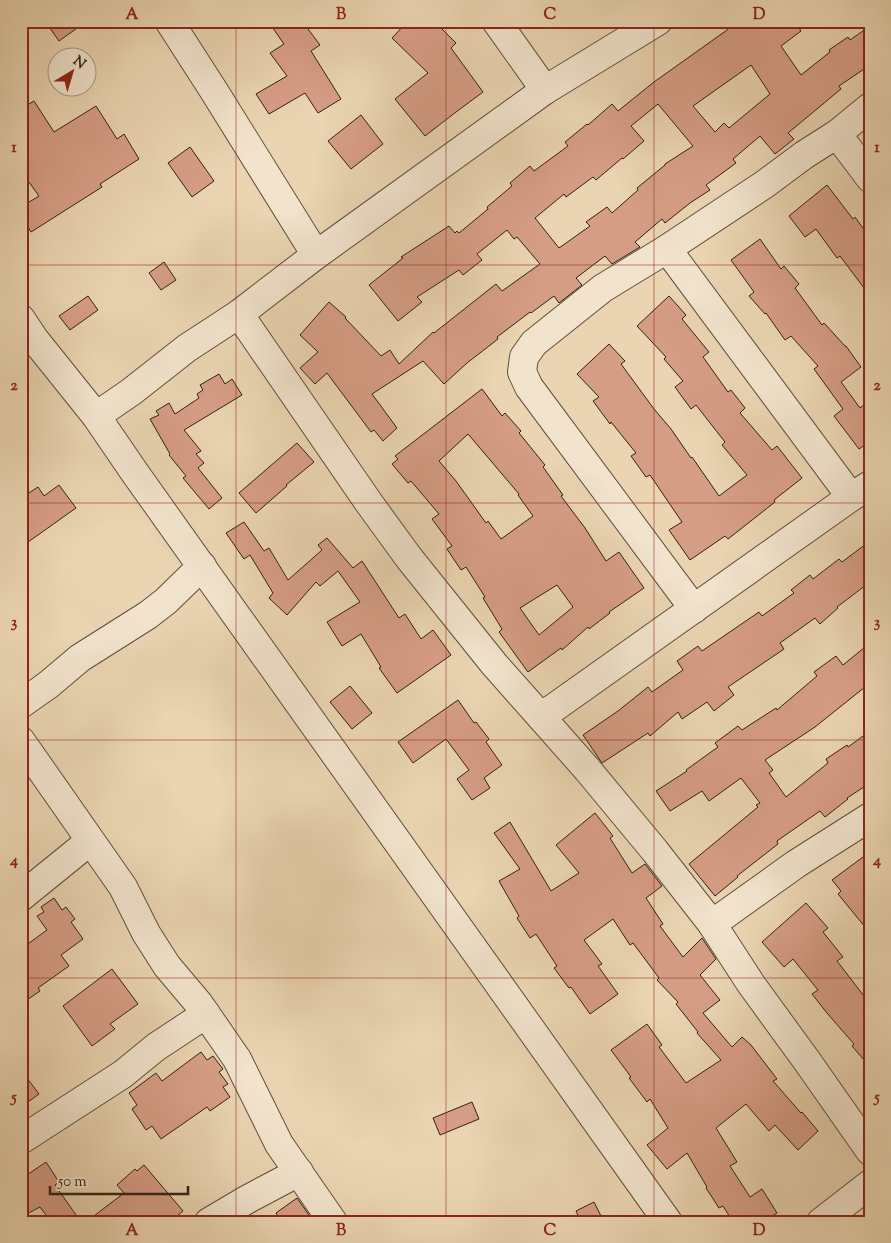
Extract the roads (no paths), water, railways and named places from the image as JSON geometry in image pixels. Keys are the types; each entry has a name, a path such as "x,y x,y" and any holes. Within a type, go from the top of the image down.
{"street":[{"path":"169,21 316,255"},
{"path":"496,21 545,90"},
{"path":"96,416 131,392 187,348 239,314 316,255 545,90 658,21"},
{"path":"694,609 529,387 522,372 524,357 534,343 603,288 667,249 765,184 804,155 837,134 870,107"},
{"path":"837,134 870,178"},
{"path":"541,717 860,491 667,249"},
{"path":"239,314 409,558 494,664 587,769 656,852 712,924 751,984 807,1060 870,1151"},
{"path":"21,319 35,340 96,416 668,1222"},
{"path":"21,704 48,685 80,658 148,616 202,566"},
{"path":"21,741 123,887 146,934 167,966 206,1014 237,1059 280,1144 333,1222"},
{"path":"712,924 796,864 870,817"},
{"path":"21,897 90,841"},
{"path":"21,1140 123,1074 156,1047 206,1014"},
{"path":"208,1222 299,1172"},
{"path":"821,1222 870,1184"}]}
